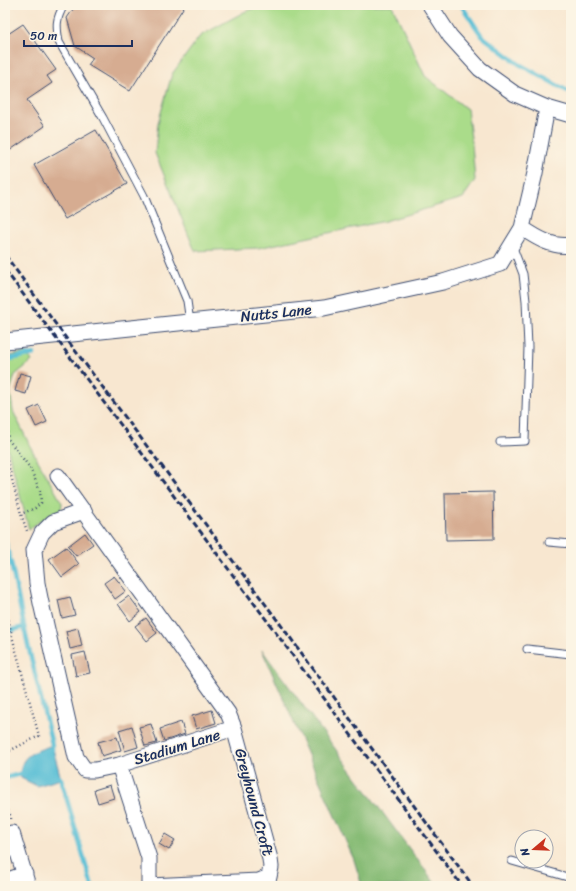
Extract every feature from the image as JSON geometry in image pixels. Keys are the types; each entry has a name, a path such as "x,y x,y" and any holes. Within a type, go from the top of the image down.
{"street":[{"path":"430,5 450,36 480,69 515,94 547,108 571,115"},
{"name":"Nutts Lane","path":"5,341 324,308 443,282 500,264 522,228 535,174 547,108"},
{"path":"522,228 542,241 566,246 571,245"},
{"name":"Greyhound Croft","path":"58,476 228,713 234,728 270,859 271,867 269,877 252,884 149,886 149,858 119,765"},
{"path":"84,511 53,522 42,533 34,550 37,584 76,757 85,770 95,770 119,765"},
{"name":"Stadium Lane","path":"119,765 234,728"},
{"path":"5,881 26,880 12,833"}],"lane":[{"path":"64,5 57,20 59,42 100,112 144,196 187,301 190,322"},
{"path":"500,442 525,441 528,347 526,301 523,274 512,244"},
{"path":"549,542 571,544"},
{"path":"528,649 571,654"},
{"path":"512,861 571,878"}],"path":[{"path":"7,396 9,405 7,422 8,439 30,468 40,491 41,503 35,508 21,514"},
{"path":"5,453 21,514 34,550"},
{"path":"5,604 12,636 40,736 5,753"}],"green space":[{"path":"263,5 392,5 425,76 467,109 475,180 463,198 385,221 258,248 195,251 155,153 158,123 172,74 200,36 244,12"},
{"path":"26,352 32,361 15,375 10,391 13,411 32,450 62,503 61,510 50,514 29,529 5,439 5,357"},
{"path":"262,650 437,886 362,886 354,860"}],"water":[{"path":"52,745 61,779 37,786 21,778 22,764 25,759 34,752"}],"building":[{"path":"76,5 185,5 130,91 88,65 93,58 75,46 67,18"},
{"path":"23,24 56,70 47,76 52,83 27,100 45,126 9,151 5,145 5,36"},
{"path":"96,130 127,184 65,219 34,165"},
{"path":"20,373 31,376 26,394 15,391"},
{"path":"39,405 47,422 36,427 28,410"},
{"path":"493,492 494,539 446,540 445,493"},
{"path":"85,533 93,544 76,556 68,546"},
{"path":"66,547 79,564 62,577 49,559"},
{"path":"114,576 126,591 115,599 104,583"},
{"path":"129,596 141,612 130,621 118,604"},
{"path":"70,597 75,615 62,618 58,600"},
{"path":"146,618 157,633 147,641 135,626"},
{"path":"78,628 82,646 70,649 66,631"},
{"path":"85,652 90,673 76,676 72,655"},
{"path":"212,710 216,723 196,729 192,716"},
{"path":"181,722 185,734 164,741 160,729"},
{"path":"151,724 157,743 145,746 139,727"},
{"path":"132,726 138,747 125,751 119,730"},
{"path":"117,737 121,750 102,756 98,742"},
{"path":"110,785 114,798 98,803 94,790"},
{"path":"165,834 175,840 169,850 159,844"}],"waterway":[{"path":"461,5 482,36 519,64 571,93"},
{"path":"5,360 34,354"},
{"path":"5,541 52,750"},
{"path":"5,632 24,627"},
{"path":"5,778 27,772"},
{"path":"57,775 61,779 92,886"}],"railway":[{"path":"5,255 275,617 473,886"},
{"path":"5,270 268,622 462,886"}]}
